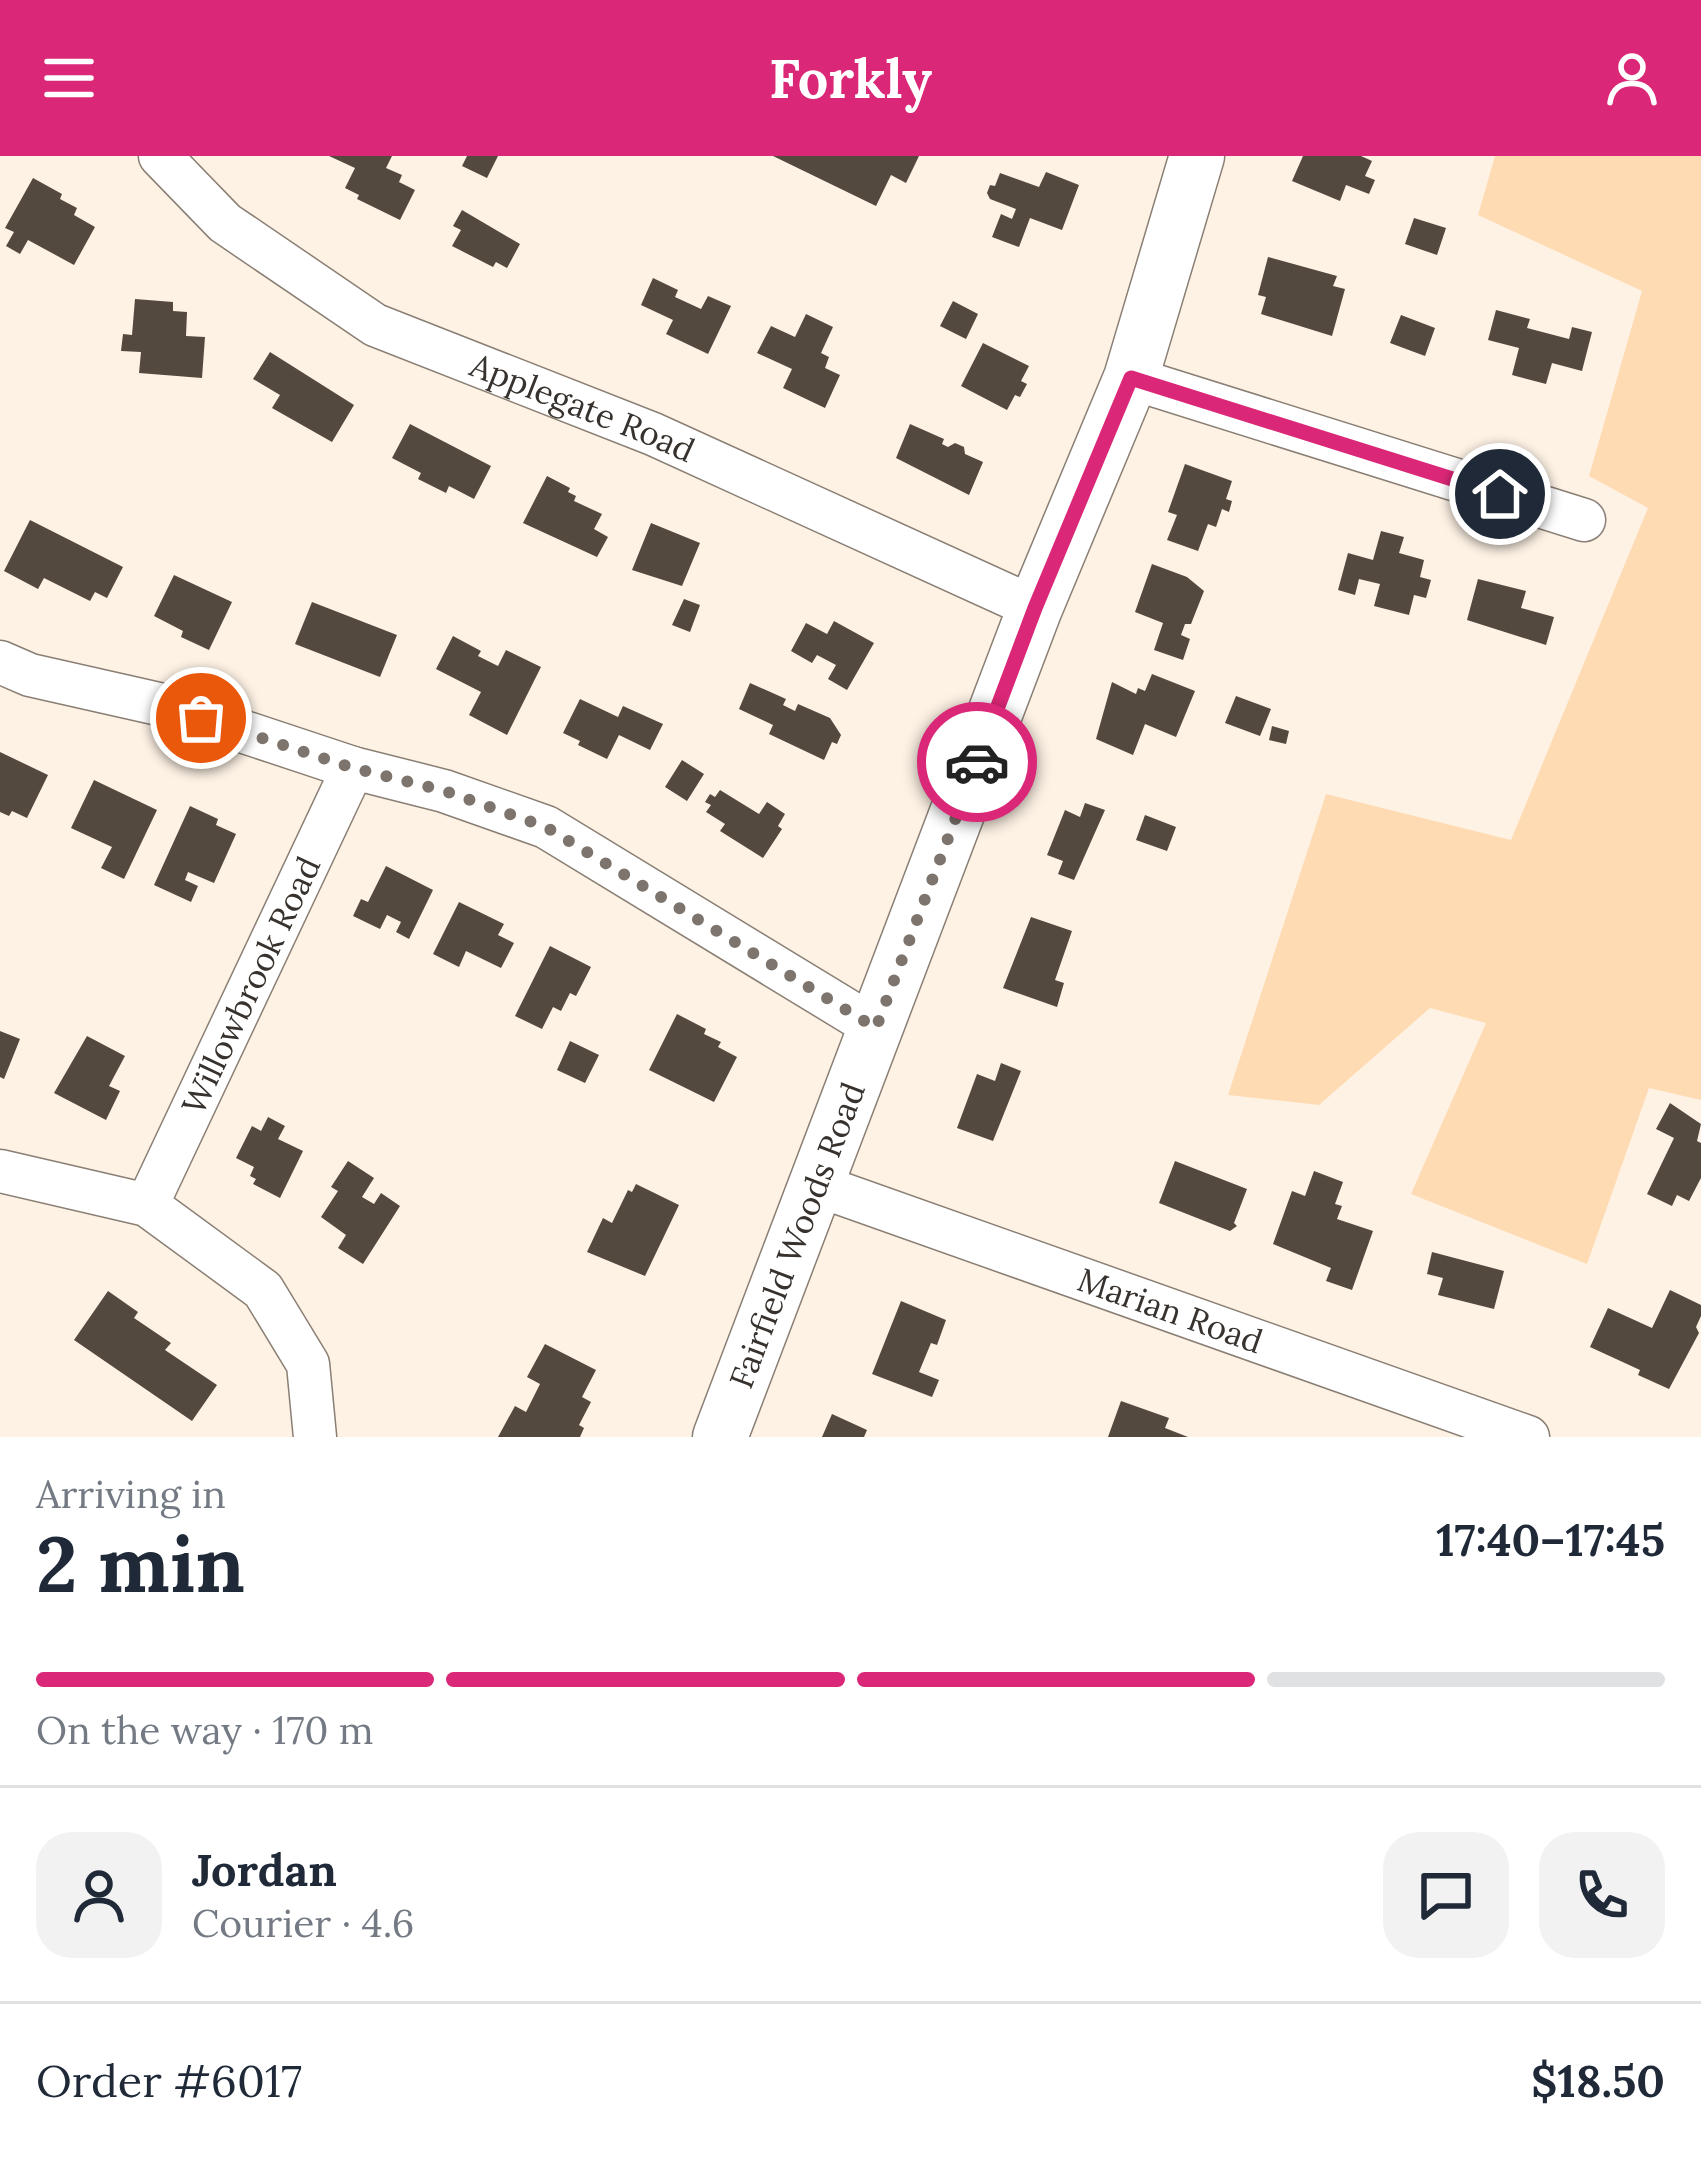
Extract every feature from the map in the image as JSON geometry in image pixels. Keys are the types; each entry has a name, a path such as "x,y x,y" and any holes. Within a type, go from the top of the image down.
{"main road":[{"name":"Fairfield Woods Road","path":"720,1437 1035,608 1131,378 1197,156"}],"street":[{"name":"Applegate Road","path":"160,156 225,223 375,325 653,434 1035,608"},
{"path":"1131,378 1584,520"},
{"path":"0,662 30,675 163,705 353,768 445,791 546,827 876,1028"},
{"name":"Willowbrook Road","path":"147,1205 353,768"},
{"path":"0,1171 147,1205 263,1290 308,1364 315,1437"},
{"name":"Marian Road","path":"814,1184 1528,1437"}],"shaded area":[{"path":"1495,156 1701,156 1701,1100 1649,1088 1587,1264 1411,1194 1486,1023 1430,1008 1319,1105 1228,1095 1326,794 1511,840 1648,508 1589,476 1642,291 1478,215"}],"building":[{"path":"329,156 392,156 386,168 402,175 399,182 415,190 400,220 357,199 359,195 345,188 355,168"},
{"path":"467,156 498,156 487,178 462,166"},
{"path":"773,156 919,156 906,183 891,175 876,206"},
{"path":"1303,156 1361,156 1372,161 1365,176 1375,180 1369,194 1346,185 1340,201 1292,181"},
{"path":"1046,172 1079,185 1062,230 1030,218 1019,247 992,237 1001,214 1012,219 1016,209 990,199 990,185 995,186 1000,173 1039,187"},
{"path":"33,178 62,194 60,199 77,208 74,215 95,227 74,265 28,240 20,254 6,246 14,232 5,228"},
{"path":"462,210 520,244 507,268 496,262 493,267 452,246 461,230 453,226"},
{"path":"1414,218 1446,228 1437,255 1405,244"},
{"path":"1268,257 1337,276 1333,286 1345,289 1332,336 1261,314 1266,297 1258,295"},
{"path":"653,278 678,290 675,297 701,309 708,296 731,306 708,354 666,334 673,320 641,305"},
{"path":"135,299 173,302 173,311 187,312 186,336 205,337 202,378 139,373 141,352 121,351 123,334 132,335"},
{"path":"953,301 978,314 966,339 940,326"},
{"path":"1496,310 1530,319 1527,328 1569,339 1572,327 1592,332 1582,371 1552,363 1546,384 1512,375 1519,348 1488,340"},
{"path":"806,314 833,327 821,353 829,357 825,368 840,375 825,408 783,388 792,369 757,353 771,326 795,337"},
{"path":"1401,315 1435,328 1425,356 1390,343"},
{"path":"983,343 1029,366 1021,381 1027,384 1007,410 961,386"},
{"path":"270,352 354,405 332,442 272,408 280,395 253,379"},
{"path":"410,424 491,466 474,499 449,486 446,493 418,479 421,473 392,458"},
{"path":"910,424 944,439 942,444 948,447 955,443 964,447 965,454 983,462 969,495 896,458"},
{"path":"1185,464 1232,481 1226,499 1232,501 1229,512 1222,509 1216,527 1208,524 1198,551 1167,540 1177,515 1168,512"},
{"path":"547,476 570,488 574,501 602,514 594,529 608,537 597,557 523,523"},
{"path":"30,520 123,567 107,598 95,592 90,601 44,578 38,589 4,571"},
{"path":"651,523 700,543 682,586 632,570"},
{"path":"1381,531 1404,537 1399,553 1424,560 1420,577 1431,580 1426,598 1414,595 1409,615 1374,606 1380,584 1359,579 1355,595 1338,590 1348,553 1373,560"},
{"path":"1152,564 1187,577 1204,591 1191,624 1185,624 1181,635 1190,639 1183,660 1154,650 1163,623 1135,612"},
{"path":"174,575 232,602 209,650 181,637 183,631 154,616"},
{"path":"1478,579 1526,591 1521,608 1554,617 1546,645 1467,620"},
{"path":"684,599 700,605 690,632 672,625"},
{"path":"312,602 397,635 380,677 295,644"},
{"path":"834,621 874,643 847,690 828,679 836,665 817,655 812,663 791,651 806,623 827,634"},
{"path":"453,636 498,666 506,650 541,667 507,735 469,715 481,692 436,669"},
{"path":"1152,674 1195,691 1176,737 1145,724 1133,755 1096,739 1112,682 1136,694 1138,688 1145,691"},
{"path":"750,683 786,699 783,705 795,711 798,704 830,718 841,735 824,760 769,734 773,725 739,709"},
{"path":"1236,696 1271,709 1260,736 1225,723"},
{"path":"580,699 618,717 623,706 663,724 650,750 619,735 607,759 563,733"},
{"path":"1272,726 1289,731 1286,744 1269,740"},
{"path":"0,752 48,775 27,818 0,812"},
{"path":"682,760 704,774 687,801 665,787"},
{"path":"94,780 157,810 124,879 101,868 112,847 71,828"},
{"path":"720,790 759,814 767,802 785,814 778,826 782,829 763,858 720,831 725,824 706,812 710,794 715,797"},
{"path":"1085,803 1105,810 1074,880 1058,874 1063,861 1047,855 1065,810 1080,817"},
{"path":"190,806 236,834 214,883 188,872 185,880 198,886 191,902 154,885"},
{"path":"1145,815 1176,827 1167,851 1136,840"},
{"path":"386,866 433,890 409,939 396,932 401,922 387,915 380,929 353,916 361,899 368,902"},
{"path":"459,902 504,924 498,935 514,943 501,968 466,951 459,967 433,954"},
{"path":"1031,917 1072,931 1055,980 1064,983 1057,1007 1003,988"},
{"path":"550,946 591,967 576,996 570,993 561,1011 553,1007 542,1029 515,1016"},
{"path":"677,1014 706,1029 704,1034 721,1042 718,1047 737,1057 714,1102 649,1070"},
{"path":"0,1031 20,1039 4,1079 0,1077"},
{"path":"87,1036 125,1056 109,1086 120,1091 106,1120 54,1093"},
{"path":"570,1041 599,1055 585,1083 557,1070"},
{"path":"1001,1063 1021,1071 993,1141 957,1128 977,1074 995,1081"},
{"path":"1670,1103 1701,1124 1697,1141 1701,1143 1701,1178 1689,1201 1677,1195 1672,1206 1647,1194 1674,1138 1656,1129"},
{"path":"268,1117 285,1126 278,1139 303,1151 280,1198 253,1184 254,1167 236,1158 252,1126 261,1131"},
{"path":"348,1161 374,1178 362,1197 374,1204 381,1193 400,1206 363,1264 338,1248 346,1235 321,1217 338,1191 331,1187"},
{"path":"1175,1161 1247,1189 1234,1223 1237,1226 1230,1231 1159,1203"},
{"path":"1314,1171 1343,1182 1335,1204 1342,1206 1337,1219 1373,1231 1352,1290 1326,1281 1331,1268 1273,1244 1292,1191 1305,1196"},
{"path":"636,1184 679,1205 645,1276 587,1252 603,1218 612,1223 628,1190 632,1192"},
{"path":"1432,1252 1504,1271 1494,1309 1438,1295 1443,1278 1427,1274"},
{"path":"1670,1290 1701,1305 1701,1316 1696,1327 1699,1333 1669,1389 1590,1347 1608,1308 1652,1328"},
{"path":"108,1291 138,1312 134,1318 171,1343 165,1350 217,1385 192,1421 74,1340"},
{"path":"901,1301 946,1320 919,1372 939,1380 932,1397 872,1374"},
{"path":"545,1344 596,1370 582,1397 591,1402 579,1425 584,1428 580,1437 498,1437 515,1406 526,1412 540,1384 527,1377"},
{"path":"1121,1401 1169,1418 1165,1428 1188,1437 1108,1437"},
{"path":"832,1414 867,1430 864,1437 822,1437"}],"way so far":[{"path":"201,718 353,768 445,791 546,827 876,1028 977,762"}],"route":[{"path":"977,762 1131,378 1500,494"}]}
